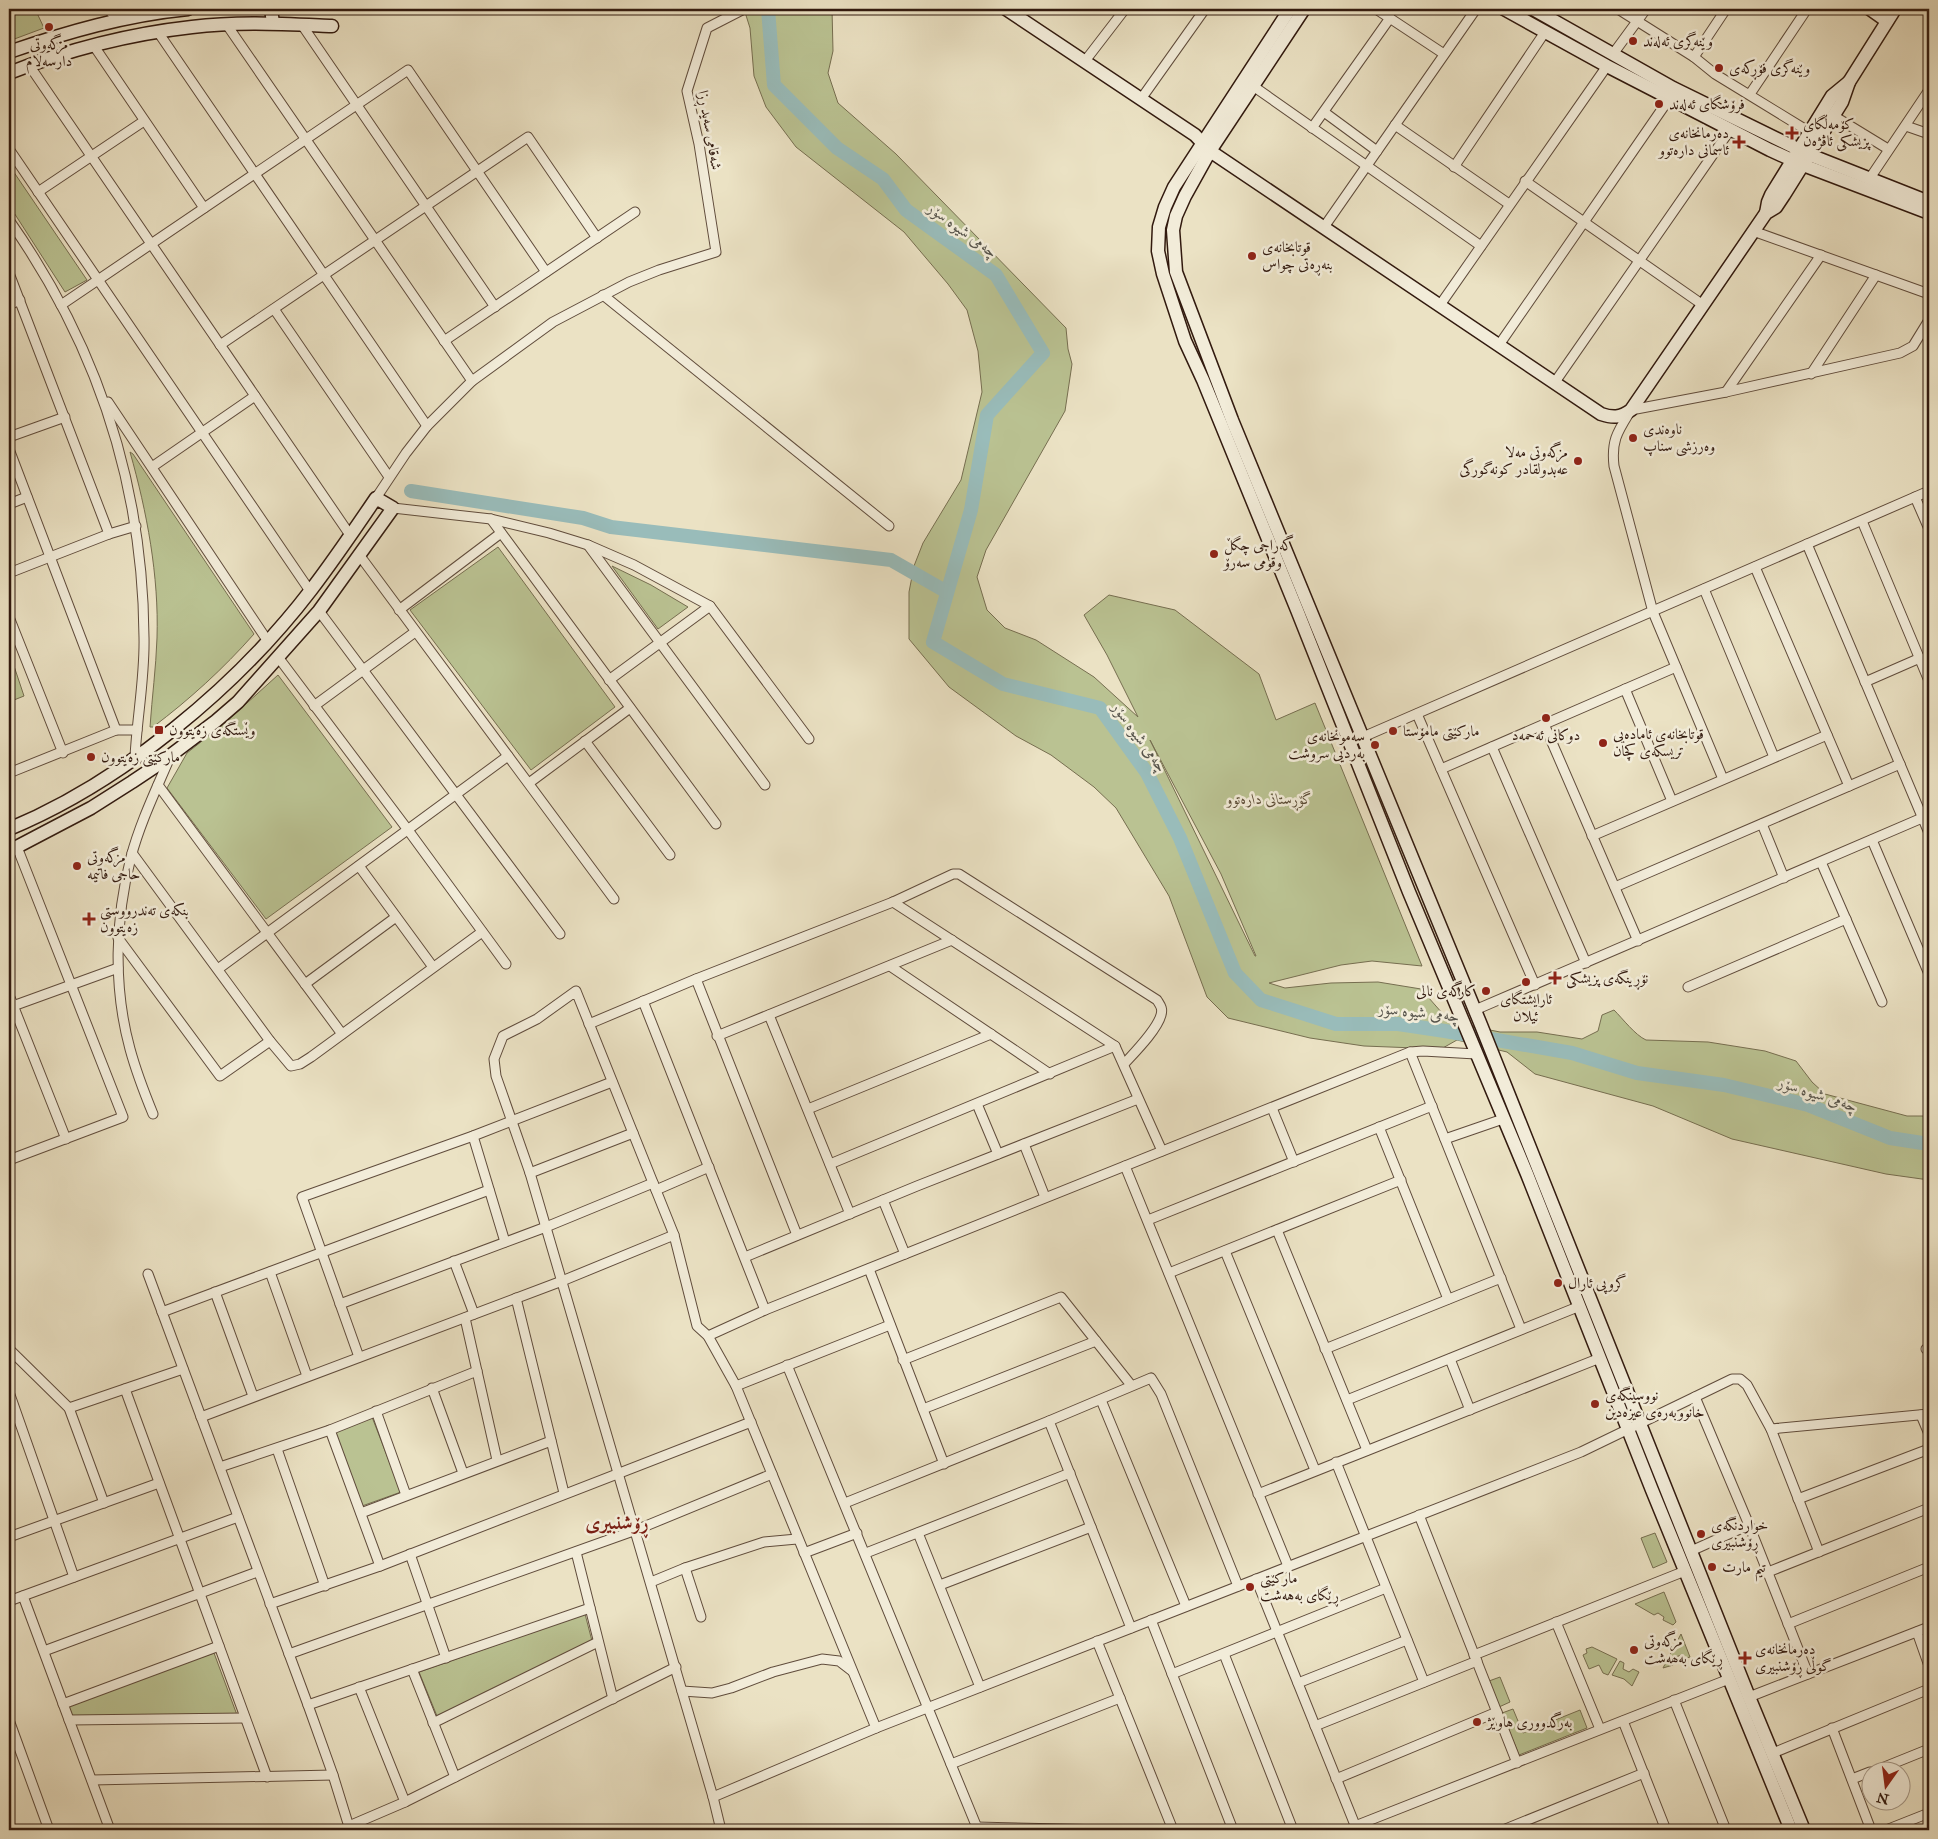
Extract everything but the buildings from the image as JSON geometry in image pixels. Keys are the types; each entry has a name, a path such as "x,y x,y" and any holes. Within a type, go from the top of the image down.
{"main road":[{"path":"9,52 117,19 152,12 188,9"},
{"path":"271,9 273,24"},
{"path":"1006,9 1141,99 1324,227 1601,414 1614,418 1624,415 1631,410 1753,231 1766,213 1776,207 1787,180 1827,120"},
{"path":"1290,9 1206,146 1176,216 1173,230 1176,272 1296,593 1460,1017 1580,1306 1628,1430 1791,1830"},
{"path":"1206,146 1253,86 1304,9"},
{"path":"1504,9 1669,99 1770,150 1786,161 1787,180"},
{"path":"1533,9 1673,88 1765,132 1795,141 1803,139 1808,131 1827,120"},
{"path":"1870,9 1887,21"},
{"path":"1840,173 1822,150 1822,141 1832,96 1849,82 1895,9"},
{"path":"9,73 57,55 193,26 273,24 332,26"},
{"path":"51,38 57,55"},
{"path":"1765,132 1801,158"},
{"path":"1770,150 1801,158 1840,173 1929,213"},
{"path":"1787,180 1810,171 1840,173 1870,178 1929,202"},
{"path":"9,829 46,812 85,790 148,750 201,706 267,640 310,591 376,498 393,508 319,611 238,702 170,756 91,808 13,849"},
{"path":"1296,593 1363,738 1494,1056 1749,1697 1804,1830"},
{"path":"223,686 238,702"}],"street":[{"path":"108,9 117,19"},
{"name":"شەقامی سەید ڕزا","path":"603,295 659,270 716,252 699,144 687,91 707,28 744,9"},
{"path":"1085,61 1125,9"},
{"path":"1141,99 1205,9"},
{"path":"1376,9 1444,54"},
{"path":"1324,227 1476,9"},
{"path":"1618,9 1694,57 1715,74 1808,131"},
{"path":"1613,54 1646,9"},
{"path":"1694,57 1726,9"},
{"path":"1750,94 1807,9"},
{"path":"1312,128 1390,18"},
{"path":"227,25 472,380"},
{"path":"302,25 495,307"},
{"path":"158,32 427,426"},
{"path":"1454,167 1545,32"},
{"path":"94,46 204,208"},
{"path":"29,65 350,536"},
{"path":"1440,305 1607,66"},
{"path":"62,305 408,70 546,272"},
{"path":"1253,86 1481,246"},
{"path":"1870,178 1929,90"},
{"path":"1499,345 1669,99"},
{"path":"1324,112 1377,151"},
{"path":"38,192 144,120"},
{"path":"1827,120 1888,149"},
{"path":"1395,125 1509,204"},
{"path":"1906,126 1929,134"},
{"path":"1555,382 1730,130"},
{"path":"220,345 528,137 597,238"},
{"path":"9,149 310,591"},
{"path":"1525,181 1703,304"},
{"path":"444,341 635,212"},
{"path":"9,220 62,305 100,390 116,437 136,526 142,586 144,677 137,730 136,757"},
{"path":"1753,231 1929,294"},
{"path":"1726,392 1821,255"},
{"path":"9,273 109,534"},
{"path":"1811,374 1876,275"},
{"path":"376,498 389,477 427,426 472,380 553,322 603,295 889,526"},
{"path":"9,305 20,300"},
{"path":"274,309 389,477"},
{"path":"1723,779 1653,612 1614,466 1612,446 1616,436 1631,410 1811,374 1905,351 1913,346 1929,320"},
{"path":"100,390 267,640"},
{"path":"152,467 255,396"},
{"path":"9,437 65,417"},
{"path":"9,449 116,730"},
{"path":"1363,738 1929,491"},
{"path":"9,504 27,497"},
{"path":"1915,497 1929,529"},
{"path":"393,508 491,518 588,545 634,565 710,606 809,739"},
{"path":"491,518 716,824"},
{"path":"1862,521 1929,681"},
{"path":"9,573 109,534 136,526"},
{"path":"399,610 502,533"},
{"path":"1807,544 1900,764 1926,817 1929,833"},
{"path":"588,545 765,785"},
{"path":"360,556 614,899"},
{"path":"1755,567 1849,786"},
{"path":"1704,589 1774,757"},
{"path":"609,680 710,606"},
{"path":"319,611 457,793 560,934"},
{"path":"9,617 62,753"},
{"path":"314,706 415,632"},
{"path":"278,658 506,964"},
{"path":"1865,682 1920,658"},
{"path":"1441,769 1676,667"},
{"path":"1625,689 1672,801"},
{"path":"529,783 630,708"},
{"path":"1417,714 1534,985"},
{"path":"1544,724 1638,940"},
{"path":"9,773 116,730 137,730"},
{"path":"1592,836 1827,735"},
{"path":"585,741 670,855"},
{"path":"1492,746 1586,963"},
{"path":"153,1114 130,1049 123,1018 118,968 118,938 120,914 132,854 170,756"},
{"path":"218,969 508,756"},
{"path":"1616,888 1900,764"},
{"path":"158,785 342,1034"},
{"path":"1475,1010 1926,817"},
{"path":"1762,824 1784,878"},
{"path":"1872,840 1926,960 1929,974"},
{"path":"9,1159 123,1117 71,985 13,849"},
{"path":"132,854 270,1041 288,1064 294,1066 311,1057 482,932"},
{"path":"1820,862 1882,1002"},
{"path":"359,866 433,967"},
{"path":"589,1024 893,902 950,874 959,874 1157,1000 1162,1007 1161,1016 1153,1030 1124,1064"},
{"path":"893,902 1115,1046 1162,1151"},
{"path":"305,984 396,918"},
{"path":"1688,987 1846,919"},
{"path":"118,938 220,1076 270,1041"},
{"path":"717,1036 952,940"},
{"path":"890,966 1050,1074"},
{"path":"13,1006 118,968"},
{"path":"696,980 798,1235"},
{"path":"722,1830 546,1227 496,1076 494,1059 503,1036 537,1019 576,991 674,1236 697,1326 708,1336 736,1386 876,1728"},
{"path":"9,995 66,1139"},
{"path":"643,1001 765,1310"},
{"path":"769,1015 850,1214"},
{"path":"808,1109 991,1034"},
{"path":"830,1164 1115,1046"},
{"path":"708,1336 765,1310 1410,1052 1475,1052"},
{"path":"1410,1052 1521,1329"},
{"path":"358,1357 302,1197 472,1136 612,1082"},
{"path":"745,1257 1138,1099"},
{"path":"977,1104 998,1154"},
{"path":"1148,1220 1432,1106"},
{"path":"1272,1108 1294,1162"},
{"path":"1445,1139 1503,1119"},
{"path":"1379,1127 1448,1299"},
{"path":"530,1174 633,1133"},
{"path":"472,1136 505,1242"},
{"path":"1024,1144 1045,1197"},
{"path":"1125,1166 1288,1566"},
{"path":"340,1304 709,1167"},
{"path":"1169,1273 1400,1180"},
{"path":"162,1312 489,1190"},
{"path":"883,1200 905,1254"},
{"path":"1277,1230 1368,1450"},
{"path":"201,1417 562,1281 674,1236"},
{"path":"1226,1251 1316,1470"},
{"path":"454,1261 469,1316 477,1371 497,1460"},
{"path":"869,1269 944,1464"},
{"path":"270,1272 307,1376"},
{"path":"148,1274 308,1705 350,1828 676,1668"},
{"path":"1325,1349 1501,1278"},
{"path":"215,1292 253,1396"},
{"path":"903,1360 1061,1297 1131,1386"},
{"path":"516,1298 564,1493"},
{"path":"1348,1400 1580,1306"},
{"path":"736,1386 890,1325"},
{"path":"923,1408 1096,1341"},
{"path":"9,1349 69,1408 104,1503"},
{"path":"1258,1494 1600,1358"},
{"path":"1450,1359 1470,1410"},
{"path":"787,1365 866,1553 977,1828 1108,1830"},
{"path":"69,1408 183,1369"},
{"path":"220,1468 330,1430 477,1371"},
{"path":"844,1503 1102,1400 1151,1378 1161,1394 1238,1586"},
{"path":"713,1797 928,1707 1581,1452 1732,1380 1740,1379 1747,1385 1771,1429 1819,1552"},
{"path":"432,1388 463,1473"},
{"path":"124,1390 267,1777"},
{"path":"9,1392 74,1577"},
{"path":"1695,1397 1749,1525 1808,1674"},
{"path":"1102,1400 1186,1606"},
{"path":"376,1411 406,1495"},
{"path":"1771,1429 1925,1414 1929,1434"},
{"path":"1049,1421 1131,1628"},
{"path":"270,1604 380,1566 750,1422"},
{"path":"330,1430 380,1566"},
{"path":"361,1513 551,1441"},
{"path":"277,1449 325,1586"},
{"path":"1798,1499 1929,1450"},
{"path":"1336,1462 1424,1682"},
{"path":"866,1553 1070,1473"},
{"path":"289,1654 636,1530 772,1474"},
{"path":"9,1537 159,1483"},
{"path":"1768,1572 1929,1508"},
{"path":"1419,1515 1517,1763"},
{"path":"9,1601 238,1517"},
{"path":"1691,1552 1749,1525"},
{"path":"940,1585 1091,1527"},
{"path":"804,1553 857,1533"},
{"path":"918,1533 980,1687"},
{"path":"651,1582 685,1568 764,1542 798,1539"},
{"path":"576,1552 613,1699"},
{"path":"410,1554 446,1658"},
{"path":"1788,1624 1929,1567"},
{"path":"685,1568 701,1618"},
{"path":"1315,1726 1424,1682 1556,1622 1685,1571"},
{"path":"44,1651 258,1572"},
{"path":"1256,1579 1356,1828 1729,1678"},
{"path":"1172,1674 1386,1588"},
{"path":"23,1596 110,1830"},
{"path":"308,1705 590,1608"},
{"path":"1151,1620 1233,1830"},
{"path":"1556,1622 1600,1729"},
{"path":"1749,1697 1929,1627"},
{"path":"1917,1632 1929,1666"},
{"path":"1298,1683 1407,1640"},
{"path":"1097,1641 1173,1830"},
{"path":"433,1723 598,1642"},
{"path":"63,1704 219,1646"},
{"path":"1224,1654 1293,1830"},
{"path":"682,1691 712,1693 773,1672 822,1659 839,1661 853,1672"},
{"path":"412,1669 455,1777"},
{"path":"359,1687 405,1802"},
{"path":"1773,1753 1929,1689"},
{"path":"951,1764 1120,1698"},
{"path":"1674,1700 1726,1830"},
{"path":"1336,1779 1497,1712"},
{"path":"69,1720 245,1718"},
{"path":"9,1720 49,1830"},
{"path":"1622,1720 1666,1830"},
{"path":"1832,1728 1870,1830"},
{"path":"1896,1762 1929,1749"},
{"path":"1503,1830 1644,1773"},
{"path":"92,1780 333,1775"},
{"path":"1852,1780 1860,1777"},
{"path":"1886,1830 1929,1813"},
{"path":"17,1830 27,1830"}],"green space":[{"path":"14,9 38,9 37,13 44,28 9,41 9,13"},
{"name":"گۆڕستانی دارەتوو","path":"744,9 832,9 833,51 828,73 838,103 896,154 1066,328 1072,364 1065,411 986,550 977,577 987,610 1005,628 1036,640 1094,677 1138,717 1107,655 1084,615 1109,595 1175,610 1259,674 1276,720 1315,703 1422,966 1372,961 1341,965 1269,983 1285,988 1331,983 1378,982 1421,989 1450,1022 1500,1032 1537,1032 1582,1039 1598,1031 1602,1015 1614,1010 1633,1031 1646,1040 1708,1042 1765,1051 1796,1061 1812,1082 1825,1094 1907,1116 1929,1116 1929,1180 1886,1174 1732,1139 1653,1106 1535,1074 1507,1052 1457,1040 1441,1049 1364,1046 1310,1038 1228,1018 1207,997 1169,896 1116,808 1094,787 1051,755 1016,736 949,687 909,639 909,592 914,566 923,543 961,480 982,392 978,351 967,310 948,284 904,232 796,147 766,107 754,76 750,28","holes":["1150,740 1221,874 1256,956"]},
{"path":"9,165 87,280 65,292 9,205"},
{"path":"130,452 254,634 206,683 153,727 150,727 157,638 156,591 147,521"},
{"path":"498,547 615,707 531,770 410,610"},
{"path":"612,566 651,585 688,607 658,629"},
{"path":"9,651 24,696 9,702"},
{"path":"278,675 392,827 266,919 167,788 187,753 226,722"},
{"path":"372,1417 401,1492 362,1506 333,1432"},
{"path":"1655,1533 1667,1562 1653,1568 1641,1538"},
{"path":"1664,1592 1676,1622 1673,1625 1663,1620 1664,1617 1658,1613 1654,1615 1635,1604"},
{"path":"585,1614 592,1641 437,1716 419,1672"},
{"path":"1681,1634 1690,1657 1683,1659 1681,1655 1671,1659 1673,1665 1663,1668"},
{"path":"1592,1647 1617,1659 1608,1675 1603,1673 1599,1665 1589,1669 1583,1655 1587,1653 1586,1649"},
{"path":"214,1653 237,1715 71,1718 67,1705"},
{"path":"1620,1661 1624,1663 1623,1669 1629,1672 1633,1669 1639,1672 1632,1686 1624,1679 1612,1675"},
{"path":"1500,1677 1510,1702 1499,1707 1489,1681"},
{"path":"1513,1709 1523,1733 1580,1710 1587,1728 1519,1755 1502,1713"}],"waterway":[{"name":"چەمی شیوە سۆر","path":"768,9 774,85 837,148 883,179 906,210 996,275 1043,353 987,415 971,510 933,642 1003,684 1100,708 1147,773 1180,838 1235,973 1261,1000 1336,1024 1398,1024 1445,1031 1572,1053 1637,1073 1724,1085 1808,1105 1890,1138 1929,1144"},
{"path":"411,491 583,518 611,527 891,560 947,592"}],"place":[{"name":"مزگەوتی دارسەلام","path":"49,27"},
{"name":"وێنەگری ئەلەند","path":"1633,41"},
{"name":"وێنەگری فۆڕکەی","path":"1719,68"},
{"name":"فرۆشگای ئەلەند","path":"1659,104"},
{"name":"کۆمەڵگای پزیشکی ئاڤژەن","path":"1792,133"},
{"name":"دەرمانخانەی ئاسمانی دارەتوو","path":"1739,142"},
{"name":"قوتابخانەی بنەڕەتی چواس","path":"1252,256"},
{"name":"ناوەندی وەرزشی سناپ","path":"1633,438"},
{"name":"مزگەوتی مەلا عەبدولقادر کونەگورگی","path":"1578,461"},
{"name":"گەراجی چگڵ وقومی سەرۆ","path":"1214,554"},
{"name":"دوکانی ئەحمەد","path":"1546,718"},
{"name":"وێستگەی زەیتوون","path":"159,730"},
{"name":"مارکێتی مامۆستا","path":"1393,731"},
{"name":"قوتابخانەی ئامادەیی تریسکەی کچان","path":"1603,743"},
{"name":"سەمونخانەی بەردیی سروشت","path":"1375,745"},
{"name":"مارکێتی زەیتوون","path":"91,757"},
{"name":"مزگەوتی حاجی فاتیمە","path":"77,866"},
{"name":"بنکەی تەندرووستی زەیتوون","path":"89,919"},
{"name":"نۆڕینگەی پزیشکی","path":"1555,978"},
{"name":"ئارایشتگای ئیلان","path":"1526,982"},
{"name":"کارگەی نالی","path":"1486,991"},
{"name":"گروپی ئارال","path":"1558,1283"},
{"name":"نووسینگەی خانووبەرەی عیزەدین","path":"1595,1404"},
{"name":"خواردنگەی ڕۆشنبیری","path":"1701,1534"},
{"name":"تیم مارت","path":"1712,1567"},
{"name":"مارکێتی ڕێگای بەهەشت","path":"1250,1587"},
{"name":"مزگەوتی ڕێگای بەھەشت","path":"1634,1650"},
{"name":"دەرمانخانەی گوڵی ڕۆشنبیری","path":"1745,1658"},
{"name":"بەرگدووری هاوێژ","path":"1477,1722"}],"district":[{"name":"ڕۆشنبیری","path":"617,1522"}]}
